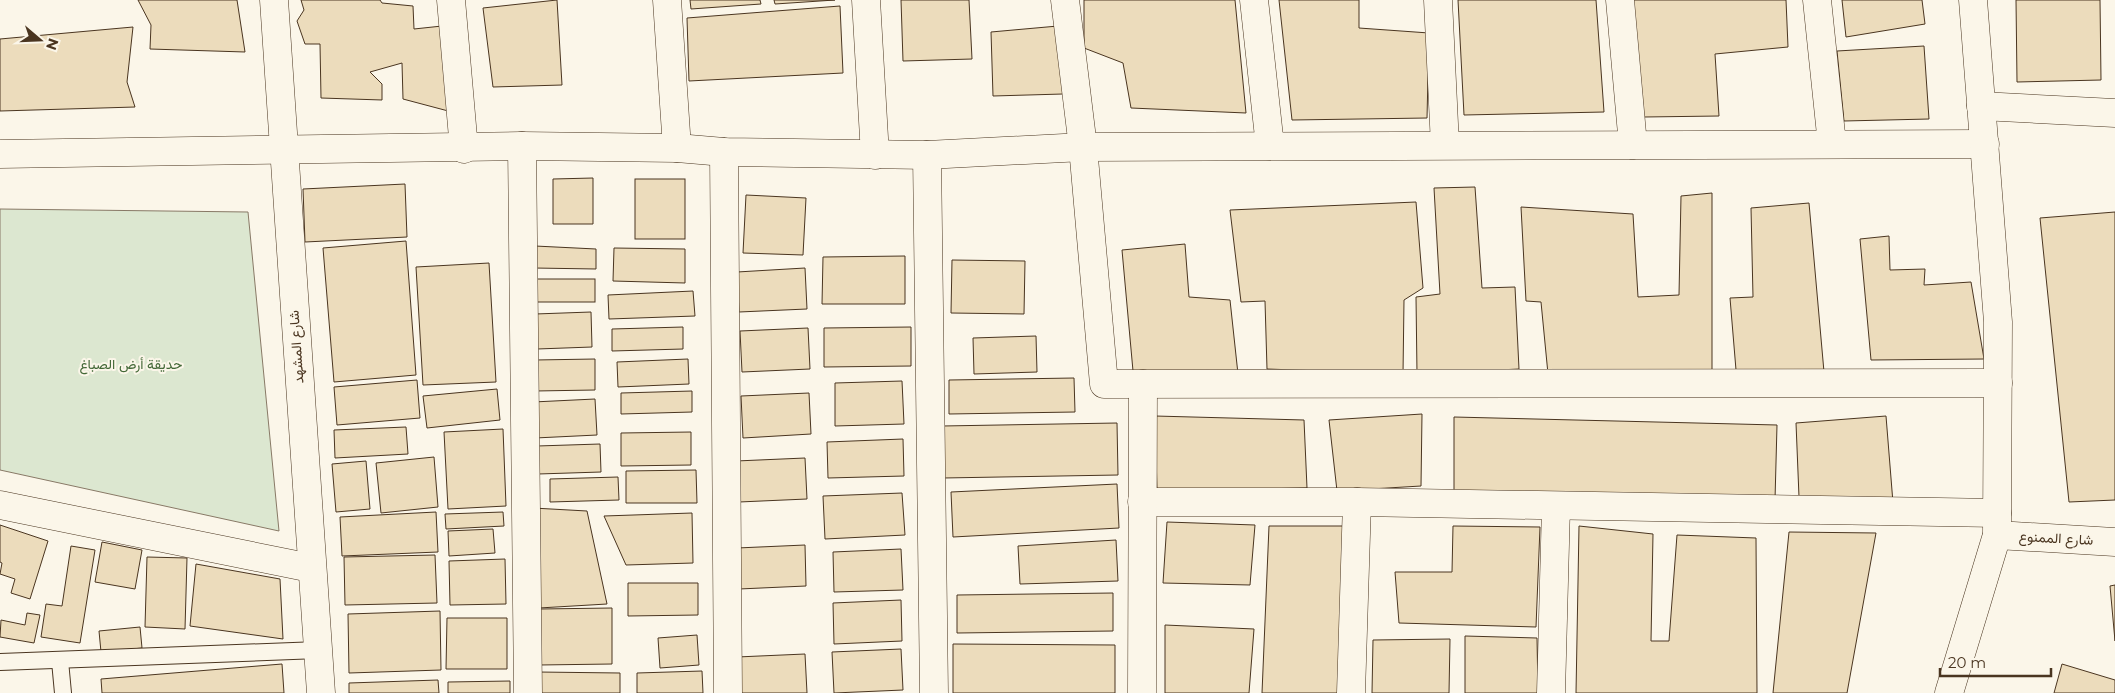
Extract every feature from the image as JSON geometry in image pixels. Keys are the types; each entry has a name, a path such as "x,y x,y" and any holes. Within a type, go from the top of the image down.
{"street":[{"name":"شارع المشهد","path":"274,0 282,150 322,693"},
{"path":"451,0 464,148"},
{"path":"666,0 677,148"},
{"path":"866,0 876,155"},
{"path":"1065,0 1083,147 1104,384 1998,383"},
{"path":"1254,0 1270,146"},
{"path":"1438,0 1444,145"},
{"path":"1620,0 1633,145"},
{"path":"1817,0 1832,144"},
{"path":"1949,693 1997,524 1998,322 1973,0"},
{"path":"1981,106 2115,113"},
{"path":"0,154 522,146 677,148 724,152 927,155 1083,147 1985,144"},
{"path":"522,146 528,693"},
{"path":"724,152 728,693"},
{"path":"927,155 934,693"},
{"path":"1142,693 1143,384"},
{"name":"شارع الممنوع","path":"1142,502 1357,502 1556,506 1997,524 2115,542"},
{"path":"1351,693 1357,502"},
{"path":"0,505 312,568"},
{"path":"1552,693 1556,506"}],"lane":[{"path":"0,662 319,650"},
{"path":"60,661 63,693"}],"green space":[{"name":"حديقة أرض الصباغ","path":"0,209 248,212 279,531 0,470"}],"building":[{"path":"138,0 237,0 245,52 150,49 151,25"},
{"path":"301,0 380,0 382,3 413,6 414,29 442,26 452,112 403,99 402,63 370,72 382,84 382,100 321,98 320,44 305,44 297,21 304,10"},
{"path":"557,0 562,85 493,87 483,8"},
{"path":"690,0 760,0 761,4 691,9"},
{"path":"774,0 835,0 775,4"},
{"path":"901,0 969,0 972,59 903,61"},
{"path":"1084,0 1235,0 1246,113 1131,108 1123,63 1084,48"},
{"path":"1279,0 1359,0 1359,28 1429,33 1427,118 1292,120"},
{"path":"1458,0 1596,0 1604,112 1464,115"},
{"path":"1633,0 1786,0 1788,47 1715,54 1719,116 1644,117"},
{"path":"1842,0 1922,0 1925,24 1846,37"},
{"path":"2016,0 2100,0 2101,80 2017,82"},
{"path":"840,6 843,73 689,81 687,18"},
{"path":"1058,26 1063,94 993,96 991,32"},
{"path":"133,27 127,82 135,107 0,111 0,39"},
{"path":"1924,46 1929,119 1844,121 1837,51"},
{"path":"593,178 593,224 553,224 553,179"},
{"path":"635,179 685,179 685,239 635,239"},
{"path":"405,184 407,237 305,242 303,189"},
{"path":"1475,187 1482,288 1515,287 1519,369 1417,374 1416,297 1440,294 1434,188"},
{"path":"1712,193 1712,371 1548,374 1541,302 1526,301 1521,207 1633,214 1638,297 1679,295 1681,196"},
{"path":"746,195 806,198 803,255 743,253"},
{"path":"1416,202 1423,288 1404,300 1403,374 1267,369 1265,301 1241,302 1230,210"},
{"path":"1809,203 1824,372 1736,370 1730,298 1753,297 1751,208"},
{"path":"2115,212 2115,500 2069,502 2040,218"},
{"path":"1889,236 1890,270 1925,269 1924,285 1971,282 1984,359 1871,360 1860,239"},
{"path":"406,241 416,375 334,382 323,248"},
{"path":"1185,244 1189,297 1230,300 1238,374 1133,371 1122,250"},
{"path":"535,246 596,249 596,269 534,268"},
{"path":"614,248 685,249 685,283 613,281"},
{"path":"905,256 905,304 822,304 823,257"},
{"path":"952,260 1025,261 1024,314 951,313"},
{"path":"489,263 496,382 423,385 416,267"},
{"path":"805,268 807,309 739,312 737,272"},
{"path":"533,279 595,279 595,302 533,302"},
{"path":"693,291 695,316 609,319 608,295"},
{"path":"591,312 592,347 537,349 535,314"},
{"path":"683,327 683,349 612,351 612,329"},
{"path":"911,327 911,366 824,367 824,328"},
{"path":"808,328 810,369 742,372 740,331"},
{"path":"1036,336 1037,372 974,374 973,338"},
{"path":"595,359 595,390 535,391 535,360"},
{"path":"688,359 689,384 618,387 617,362"},
{"path":"1074,378 1075,412 949,414 949,380"},
{"path":"417,380 420,418 337,425 334,387"},
{"path":"902,381 904,424 835,426 835,383"},
{"path":"497,389 500,420 427,428 423,396"},
{"path":"692,391 692,412 621,414 621,393"},
{"path":"809,393 811,434 743,438 741,396"},
{"path":"595,399 597,435 535,438 533,402"},
{"path":"1422,414 1421,486 1337,491 1329,420"},
{"path":"1155,416 1304,420 1307,488 1157,491"},
{"path":"1886,416 1893,503 1799,497 1796,423"},
{"path":"1454,417 1777,425 1775,500 1454,492"},
{"path":"1117,423 1118,475 943,478 942,426"},
{"path":"406,427 408,454 335,458 334,430"},
{"path":"503,429 506,506 448,509 444,432"},
{"path":"691,432 691,465 621,466 621,433"},
{"path":"903,439 904,476 828,478 827,442"},
{"path":"600,444 601,472 538,474 537,446"},
{"path":"434,457 438,507 381,513 376,463"},
{"path":"805,458 807,499 739,502 736,461"},
{"path":"366,461 370,509 336,512 332,464"},
{"path":"696,470 697,503 626,503 626,471"},
{"path":"618,477 619,500 550,502 550,479"},
{"path":"1117,484 1119,528 953,537 951,492"},
{"path":"902,493 905,535 825,539 823,496"},
{"path":"533,508 587,511 607,604 539,608"},
{"path":"436,512 438,552 342,556 340,517"},
{"path":"503,512 504,526 446,529 445,514"},
{"path":"692,513 693,563 626,565 604,516"},
{"path":"1167,522 1255,525 1250,585 1163,583"},
{"path":"0,525 48,541 30,599 11,593 15,579 0,574 2,563 0,562"},
{"path":"1269,526 1343,526 1339,693 1262,693"},
{"path":"1453,526 1540,527 1536,627 1399,623 1395,572 1452,572"},
{"path":"1579,526 1653,534 1651,641 1669,641 1677,535 1756,538 1757,693 1576,693"},
{"path":"493,529 495,553 449,556 448,531"},
{"path":"1789,532 1876,533 1847,693 1773,693"},
{"path":"1116,540 1118,581 1020,584 1018,546"},
{"path":"102,542 142,550 135,589 95,582"},
{"path":"805,545 806,586 739,589 737,548"},
{"path":"71,546 95,550 80,643 41,637 46,604 62,606"},
{"path":"901,549 903,590 834,592 833,552"},
{"path":"435,555 437,603 345,605 344,557"},
{"path":"147,557 187,558 185,629 145,627"},
{"path":"505,559 506,604 450,605 449,561"},
{"path":"196,564 280,579 283,639 190,626"},
{"path":"628,583 698,583 698,615 628,616"},
{"path":"2115,585 2115,641 2110,586"},
{"path":"1113,593 1113,631 957,633 957,595"},
{"path":"901,600 902,641 834,644 833,603"},
{"path":"612,608 612,664 539,665 539,609"},
{"path":"440,611 441,670 349,673 348,614"},
{"path":"27,613 40,615 34,643 0,637 1,620 25,625"},
{"path":"447,618 507,618 507,669 446,669"},
{"path":"1165,625 1254,629 1249,693 1165,693"},
{"path":"140,627 142,648 101,652 99,631"},
{"path":"697,635 699,665 660,668 658,638"},
{"path":"1465,636 1537,638 1538,693 1465,693"},
{"path":"1450,639 1449,693 1372,693 1373,640"},
{"path":"953,644 1115,645 1115,693 953,693"},
{"path":"901,649 903,690 834,693 832,652"},
{"path":"805,654 807,693 739,693 737,657"},
{"path":"282,664 284,693 102,693 101,679"},
{"path":"2062,664 2115,680 2115,693 2054,693"},
{"path":"702,671 703,693 637,693 637,673"},
{"path":"538,672 620,673 620,693 537,693"},
{"path":"438,680 439,693 349,693 349,683"},
{"path":"510,681 510,693 448,693 448,682"}]}
